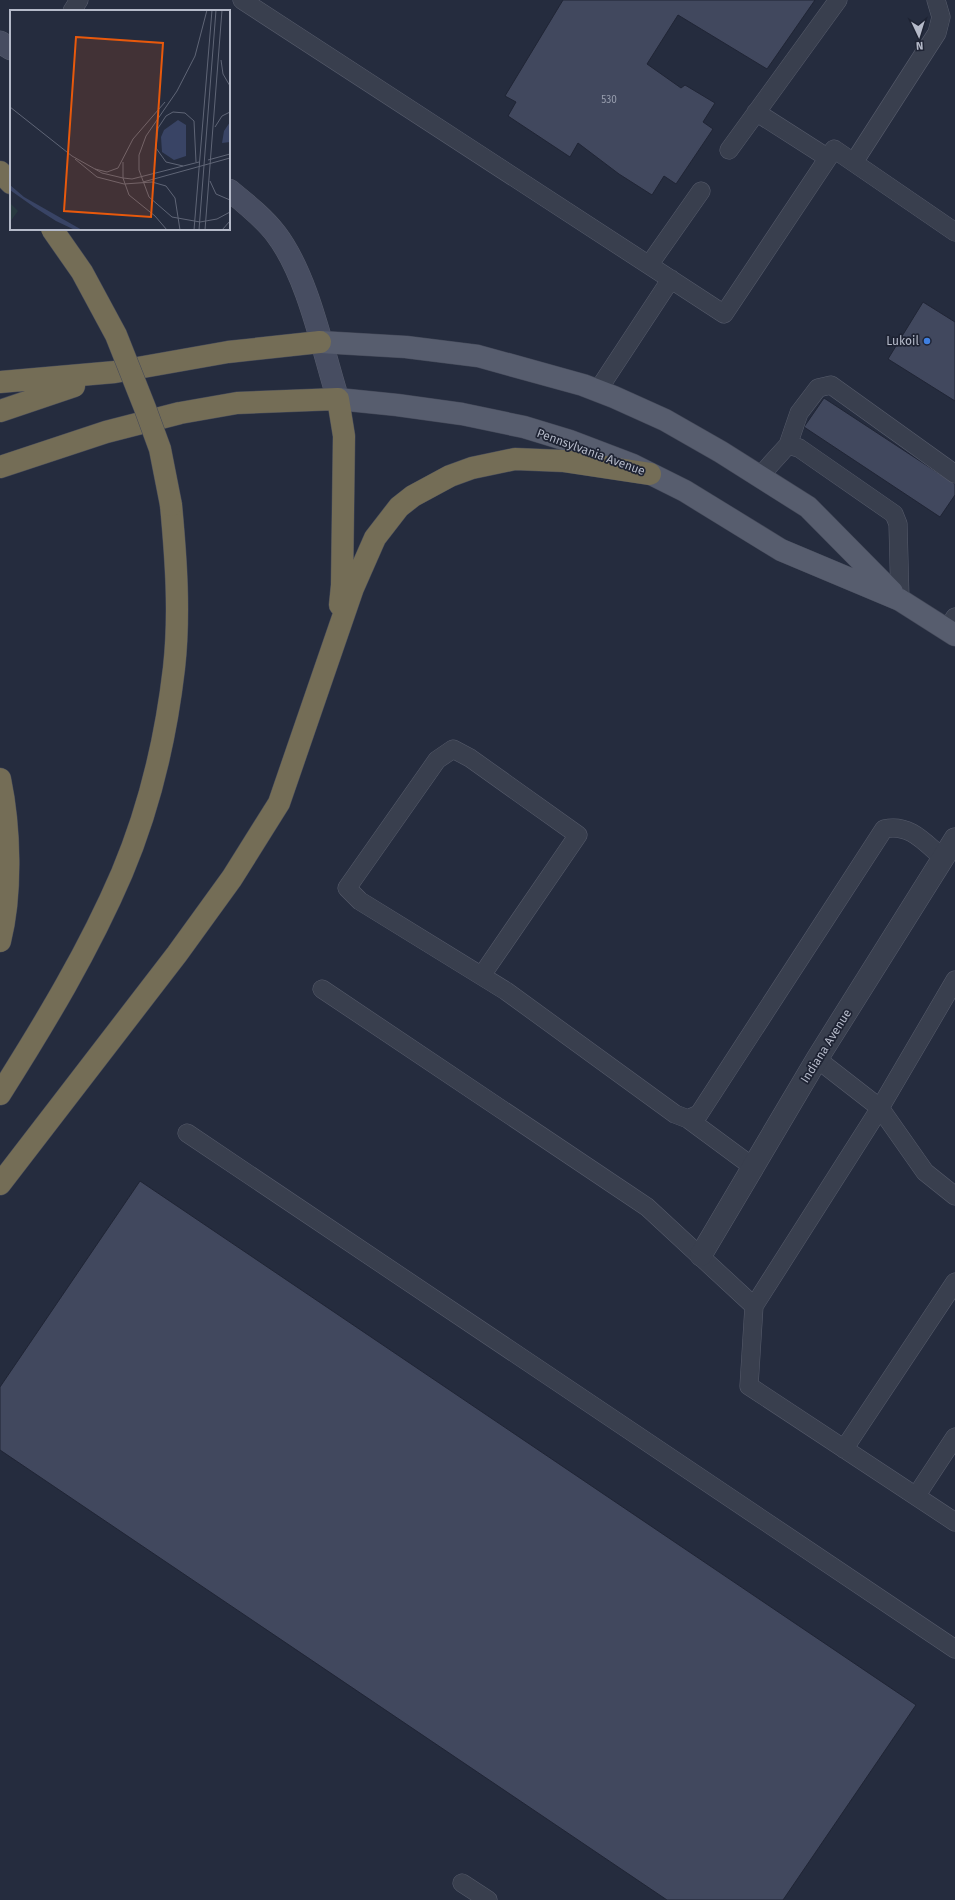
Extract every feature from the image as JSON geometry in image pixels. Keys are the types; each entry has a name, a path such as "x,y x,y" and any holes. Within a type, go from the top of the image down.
{"highway":[{"path":"0,172 10,182"},
{"path":"0,1094 30,1046 86,946 122,872 139,826 154,773 174,668 177,574 171,505 160,449 116,335 86,278 53,230"},
{"path":"0,382 115,372 228,352 320,342"},
{"path":"0,411 115,372"},
{"path":"0,467 106,432 180,413 237,403 338,399 344,436 342,585 336,638"},
{"path":"0,1184 177,954 232,878 279,803 353,588 375,538 398,507 432,485 472,468 515,459 564,460 650,474"},
{"path":"0,779 8,837 7,889 0,941"}],"main road":[{"path":"0,42 10,48"},
{"path":"230,191 262,218 276,234 294,266 308,299 338,399"},
{"name":"Pennsylvania Avenue","path":"320,342 406,347 478,356 545,373 598,390 665,420 760,476 808,507 900,600"},
{"name":"Pennsylvania Avenue","path":"338,399 397,404 462,414 524,427 633,465 685,491 782,550 900,600 952,627"}],"street":[{"name":"Indiana Avenue","path":"701,1255 818,1059 955,839"}],"lane":[{"path":"73,10 79,0"},
{"path":"242,0 724,314 834,149 955,232"},
{"path":"729,150 838,0"},
{"path":"854,162 937,33 941,17 936,0"},
{"path":"756,112 828,158"},
{"path":"649,265 701,191"},
{"path":"598,390 671,279"},
{"path":"760,476 788,445 799,413 818,388 831,385 955,474"},
{"path":"788,445 799,448 894,514 898,524 900,600"},
{"path":"482,975 578,835 470,758 453,749 437,760 347,888 360,902 482,975 675,1114 688,1119 753,1167"},
{"path":"688,1119 699,1114 884,829 894,827 908,830 943,858"},
{"path":"955,980 880,1108 754,1306 749,1386 955,1522"},
{"path":"322,989 647,1207 701,1255 754,1306"},
{"path":"818,1059 880,1108 925,1172 955,1196"},
{"path":"187,1133 955,1649"},
{"path":"844,1449 955,1282"},
{"path":"916,1496 955,1437"},
{"path":"462,1883 488,1900"}],"building":[{"path":"563,0 815,0 767,69 678,15 647,64 681,88 685,85 715,103 703,122 713,129 676,184 664,176 652,195 619,174 578,143 570,157 508,116 516,102 505,96"},
{"name":"Lukoil","path":"923,302 955,322 955,401 888,359"},
{"path":"824,398 955,484 955,495 940,517 804,427"},
{"path":"140,1181 916,1705 783,1900 667,1900 0,1450 0,1387"}],"place":[{"name":"Lukoil","path":"927,341"}]}
